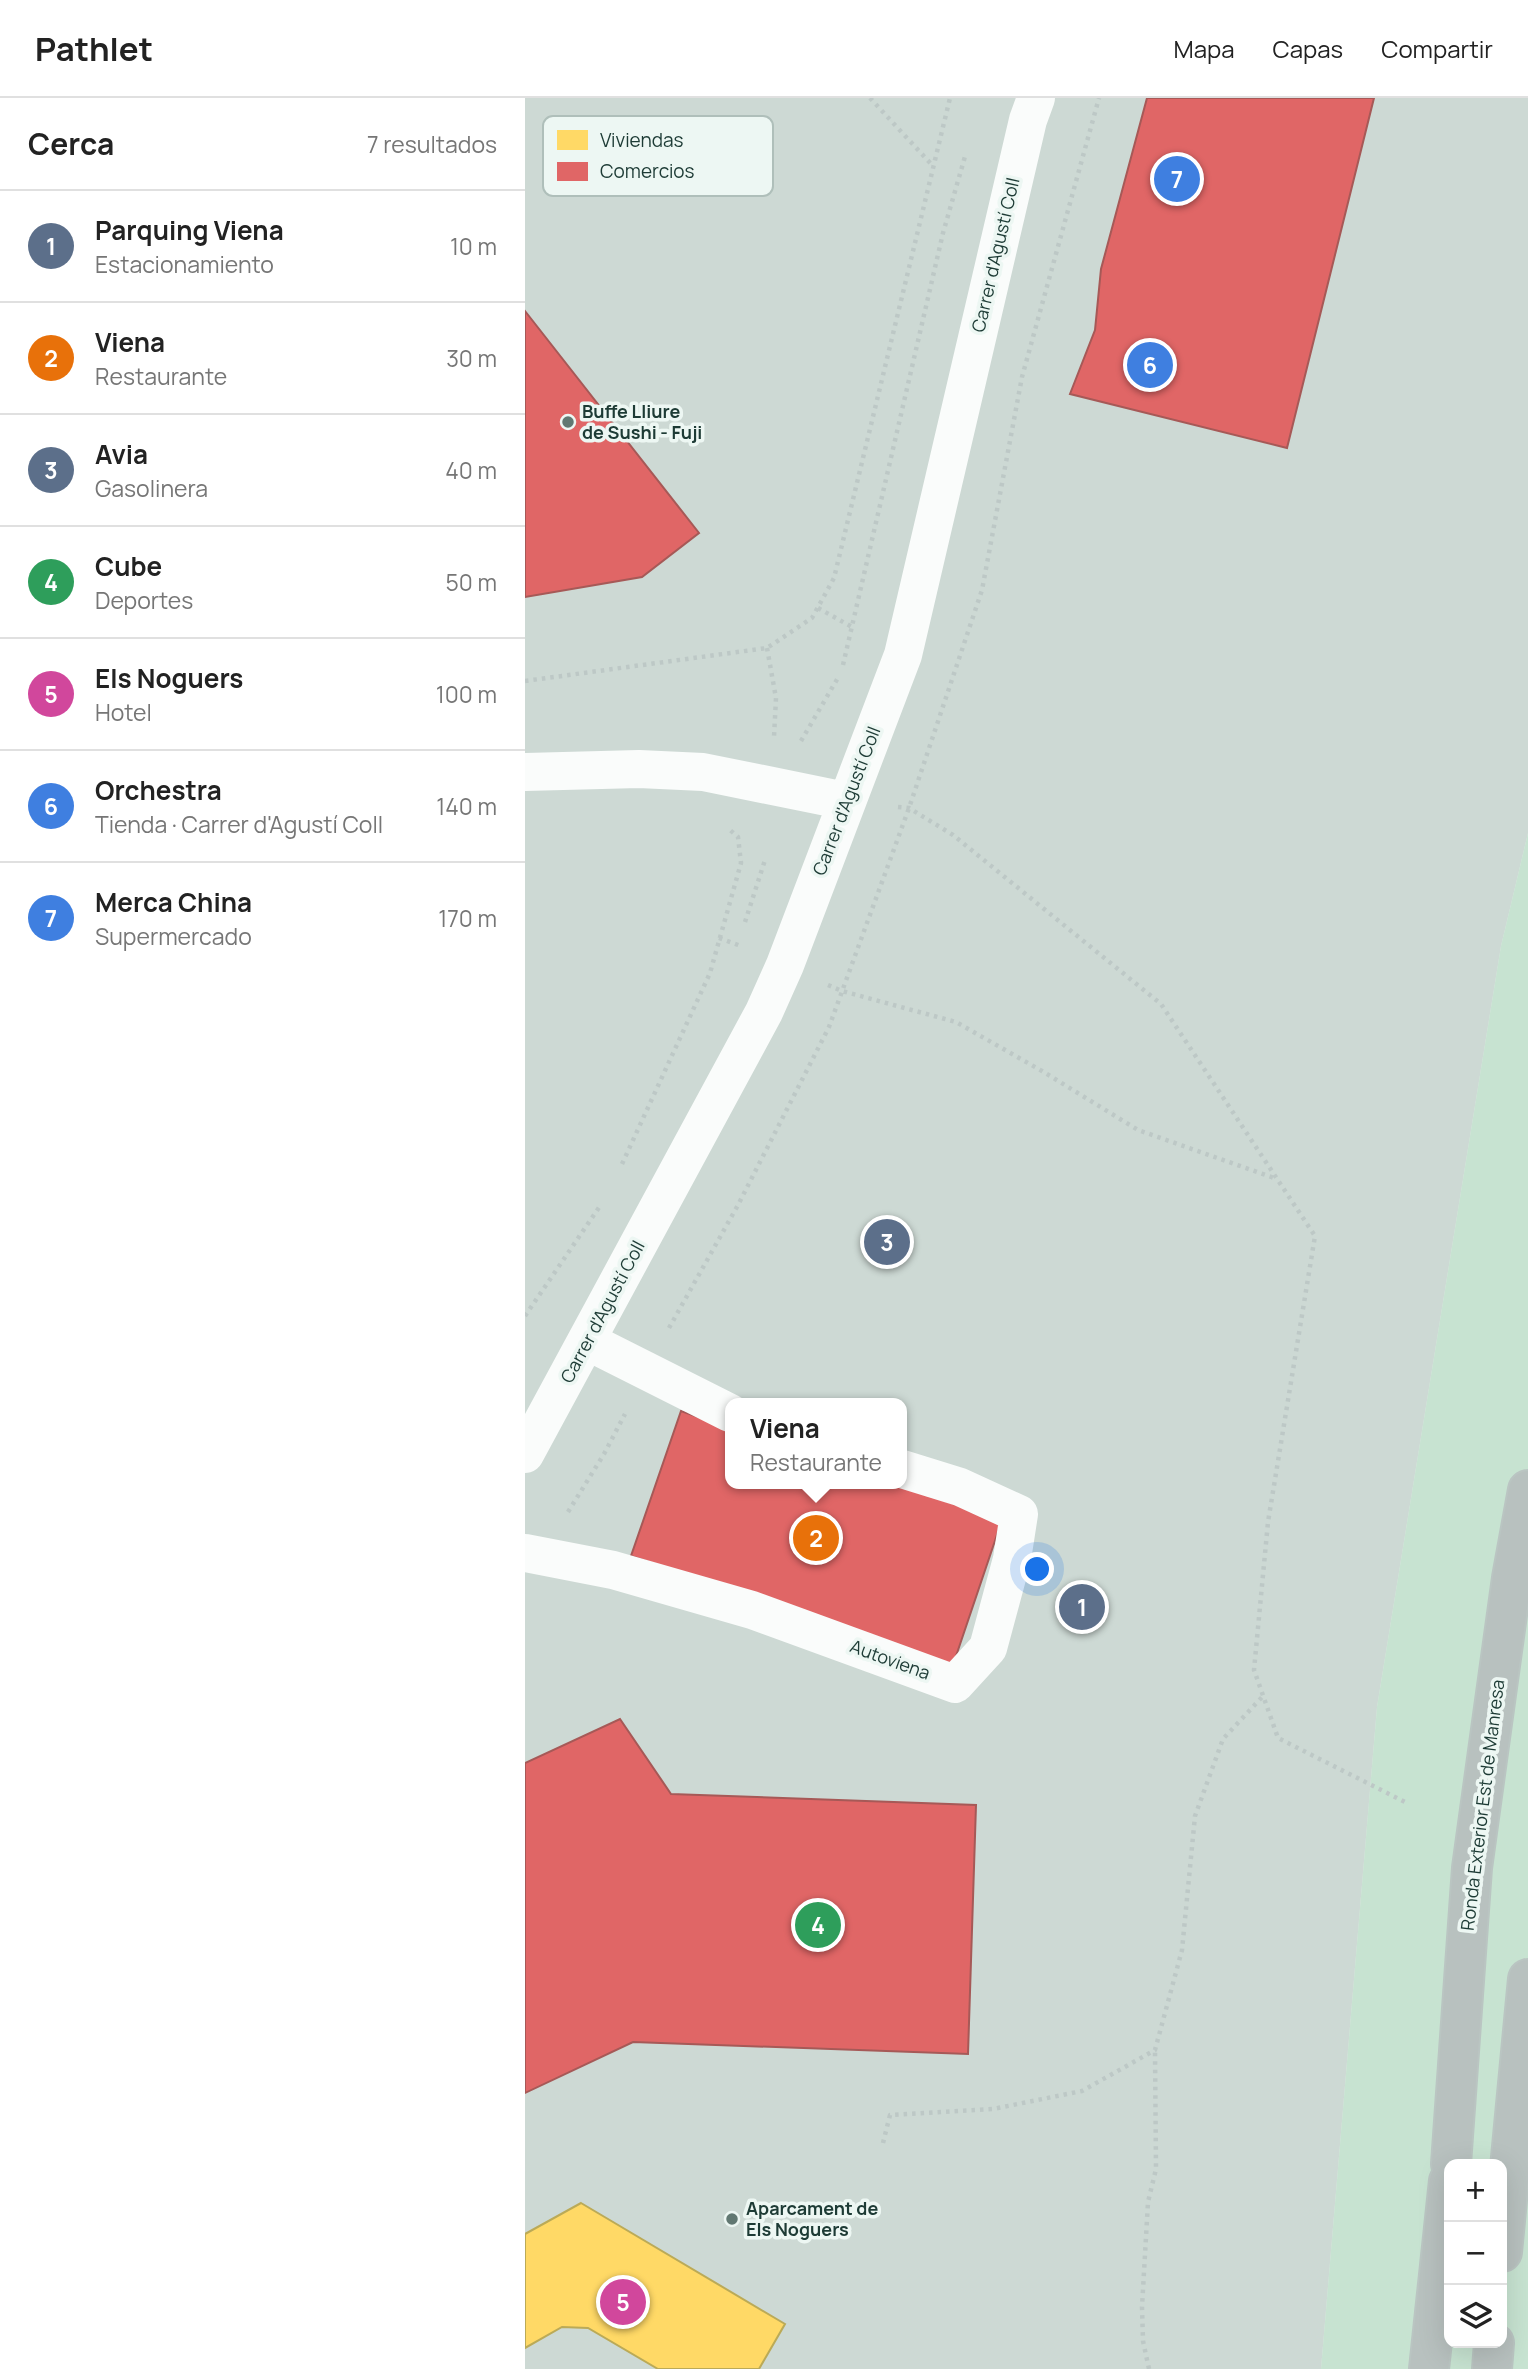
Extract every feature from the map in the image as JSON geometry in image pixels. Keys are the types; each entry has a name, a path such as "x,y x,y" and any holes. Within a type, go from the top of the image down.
{"highway":[{"name":"Ronda Exterior Est de Manresa","path":"1451,2159 1472,1868 1512,1578 1528,1490"},
{"path":"1505,2222 1528,1979"},
{"path":"1429,2369 1445,2222"},
{"path":"1492,2369 1494,2348"}],"street":[{"name":"Carrer d'Agustí Coll","path":"525,1454 764,1012 785,965 903,655 1019,160 1036,98"},
{"path":"525,772 639,769 703,772 846,801"},
{"path":"587,1341 725,1410"},
{"name":"Autoviena","path":"533,1555 613,1570 752,1610 955,1684 988,1648 1012,1559 1019,1514 960,1487 907,1471"}],"path":[{"path":"870,98 933,166"},
{"path":"525,681 767,648 812,618 834,578 950,98"},
{"path":"533,1555 604,1454 738,1205 829,1027 909,808 982,590 1022,377 1099,98"},
{"path":"800,743 841,673 943,233 967,149"},
{"path":"909,808 953,835 1161,1004 1315,1236 1268,1522 1254,1670 1278,1738 1405,1802"},
{"path":"620,1167 709,973 741,863 738,837 724,825"},
{"path":"842,991 956,1022 1138,1130 1277,1179"},
{"path":"525,1316 601,1203"},
{"path":"1149,2369 1143,2341 1142,2307 1148,2202 1156,2169 1155,2050 1182,1950 1195,1816 1223,1739 1263,1696"},
{"path":"883,2143 890,2115 993,2109 1083,2091 1155,2050"}],"shaded area":[{"path":"525,98 1528,98 1528,833 1501,946 1377,1707 1321,2369 525,2369"}],"green space":[{"path":"1528,833 1528,2369 1321,2369 1377,1707 1501,946"}],"building: Viviendas":[{"path":"581,2203 785,2324 759,2369 658,2369 588,2328 562,2327 525,2348 525,2234"}],"building: Comercios":[{"path":"1147,98 1374,98 1287,448 1070,394 1095,330 1101,269"},
{"name":"Buffe Lliure de Sushi - Fuji","path":"525,311 699,533 642,577 525,597"},
{"path":"681,1411 725,1426 725,1489 907,1488 1002,1520 953,1665 631,1556"},
{"path":"620,1719 671,1794 976,1805 968,2054 633,2042 525,2093 525,1763"}],"place":[{"name":"Merca China","path":"1177,179"},
{"name":"Orchestra","path":"1150,365"},
{"name":"Buffe Lliure de Sushi - Fuji","path":"568,422"},
{"name":"Avia","path":"887,1242"},
{"name":"Viena","path":"816,1538"},
{"name":"Parquing Viena","path":"1082,1607"},
{"name":"Cube","path":"818,1925"},
{"name":"Aparcament de Els Noguers","path":"732,2219"},
{"name":"Els Noguers","path":"623,2302"}]}
